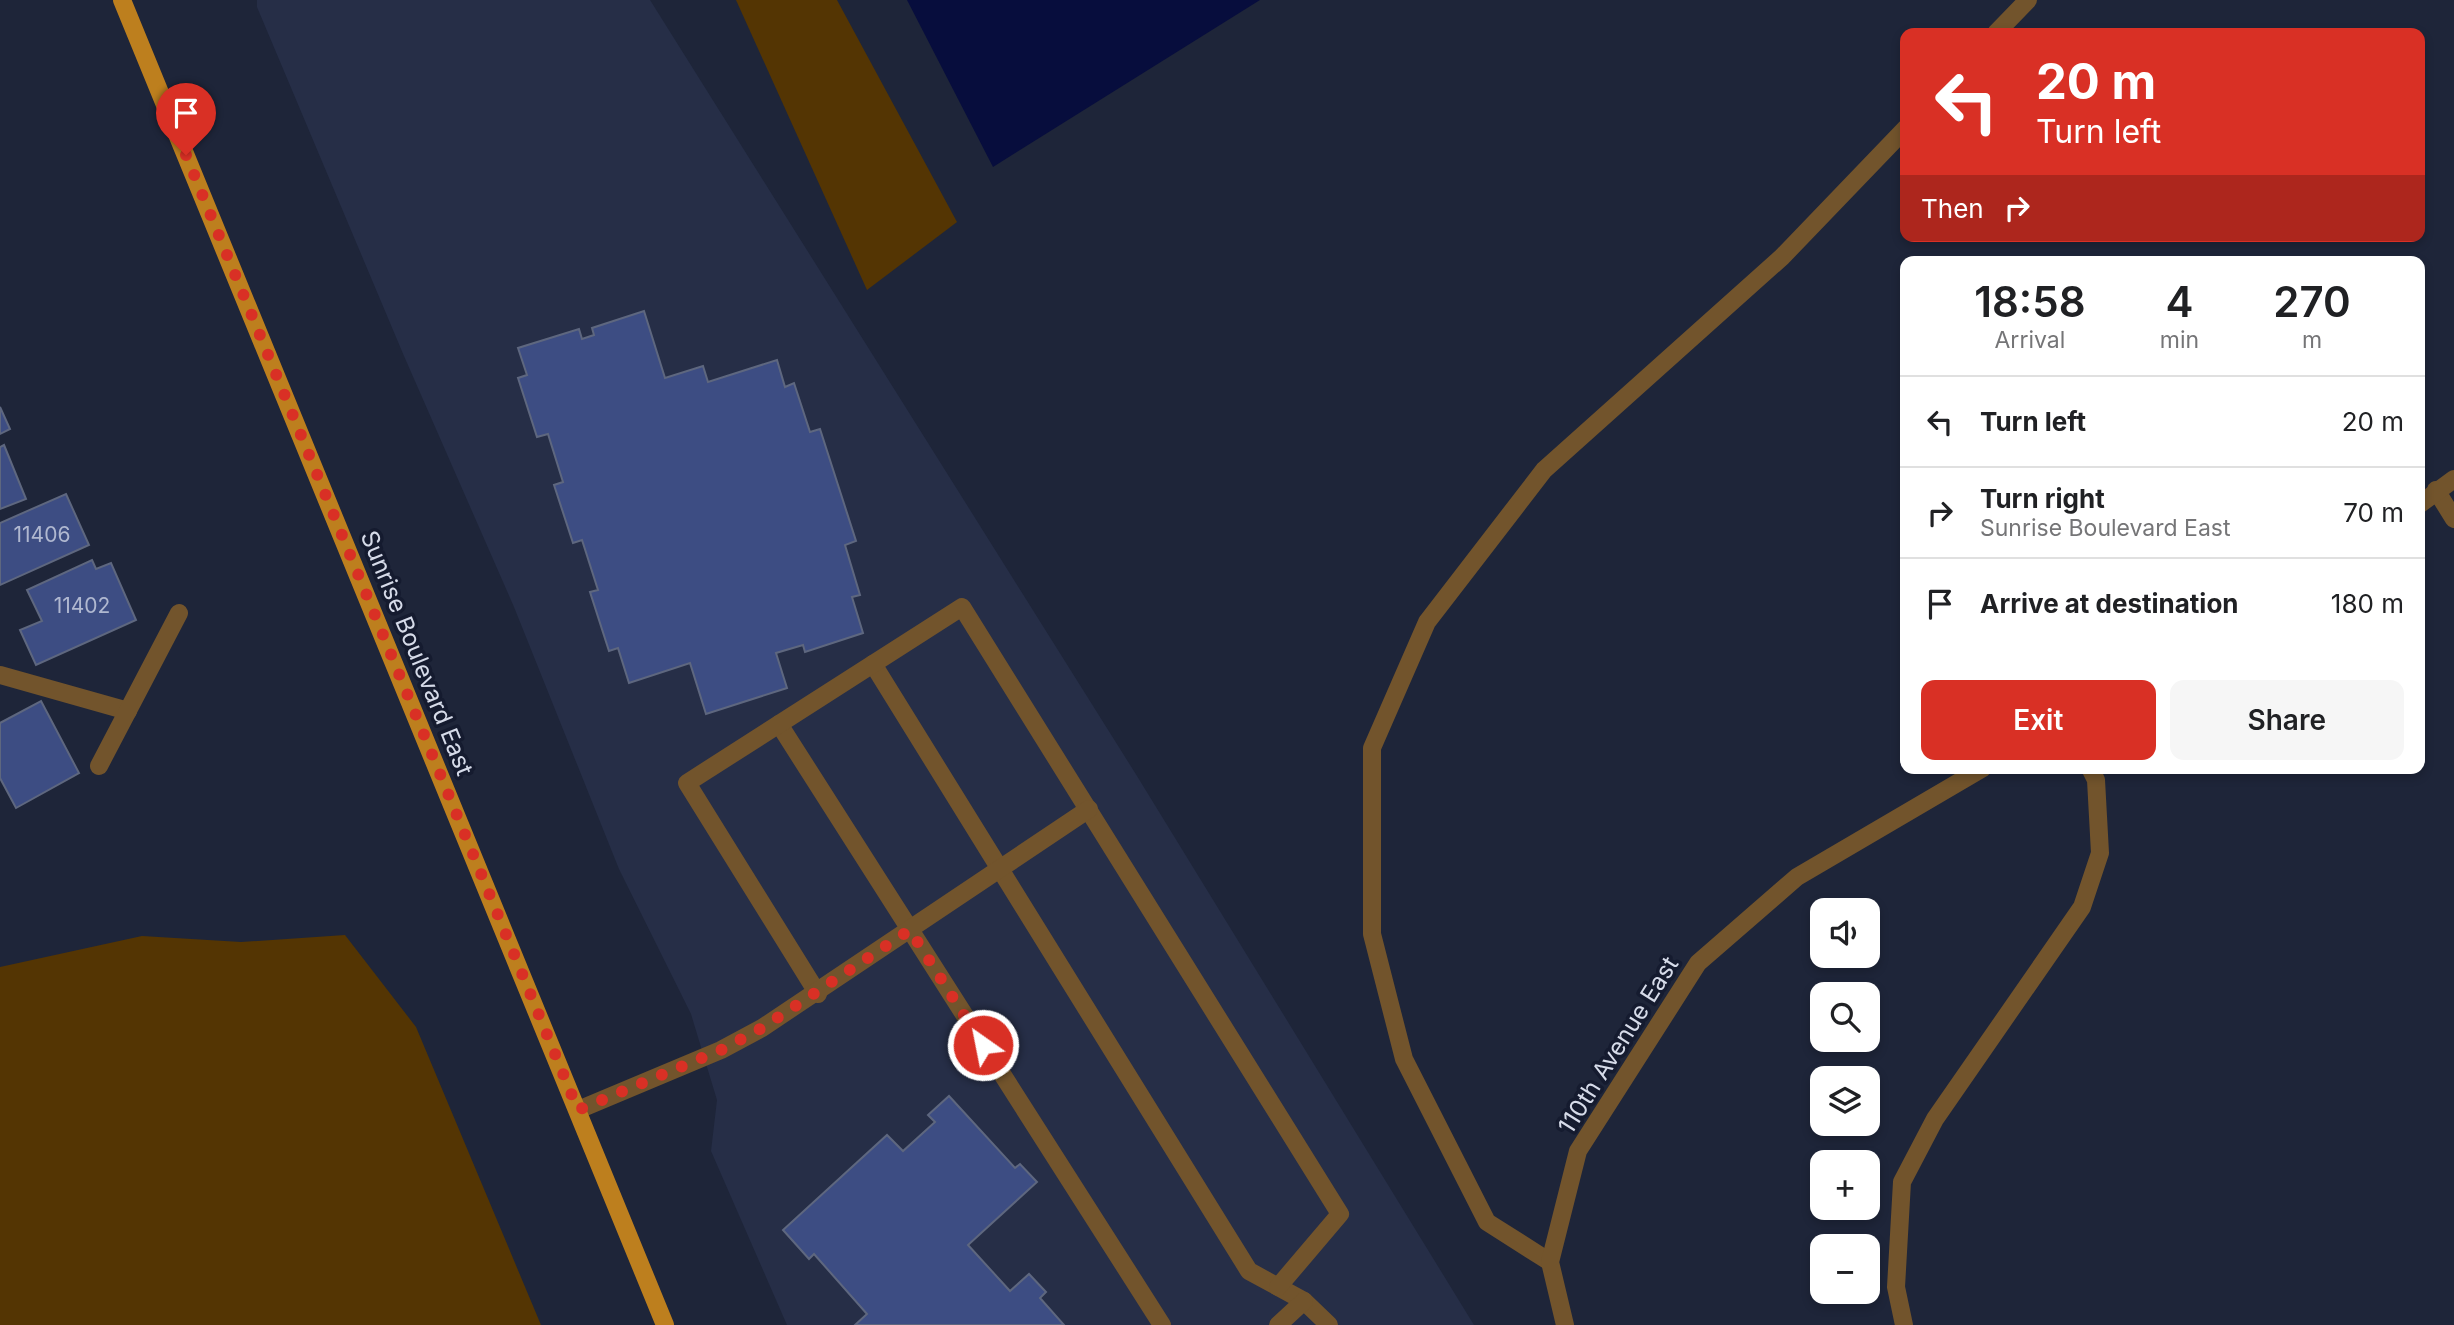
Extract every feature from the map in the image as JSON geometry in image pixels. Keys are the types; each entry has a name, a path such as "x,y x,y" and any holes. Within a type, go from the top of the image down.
{"main road":[{"name":"Sunrise Boulevard East","path":"122,0 665,1325"}],"street":[{"path":"2001,28 2028,0"},
{"path":"1550,1262 1487,1222 1404,1059 1372,934 1373,748 1427,622 1544,470 1782,257 1900,134"},
{"path":"2425,500 2454,479"},
{"path":"2436,490 2454,519"},
{"path":"818,993 687,783 962,607 1340,1214 1278,1287"},
{"path":"99,766 179,613"},
{"path":"873,664 1250,1271 1304,1301 1329,1325"},
{"path":"0,676 128,711"},
{"path":"779,724 1162,1325"},
{"name":"110th Avenue East","path":"1565,1325 1550,1262 1578,1150 1698,962 1797,877 1973,774"},
{"path":"1904,1325 1896,1287 1902,1182 1935,1119 2082,907 2100,853 2096,780 2093,774"},
{"path":"578,1110 721,1050 818,993 1089,809"},
{"path":"1278,1325 1304,1301"}],"shaded area":[{"path":"257,0 650,0 1137,776 1474,1325 787,1325 711,1151 717,1100 691,1014 619,869 514,607 404,356 257,7"},
{"path":"736,0 837,0 957,222 867,290"},
{"path":"907,0 1260,0 993,167"},
{"path":"345,935 416,1027 541,1325 0,1325 0,967 142,936 241,942"}],"building":[{"path":"644,311 665,378 703,366 708,382 777,360 785,387 794,383 810,432 820,429 856,541 845,545 860,595 852,597 863,633 805,652 803,645 776,653 787,688 706,714 690,663 629,683 618,648 609,651 590,592 598,590 582,540 573,543 554,485 563,482 548,434 537,437 518,378 527,375 518,348 579,329 582,339 594,335 592,328"},
{"path":"0,407 10,429 0,434"},
{"path":"4,445 26,499 0,509 0,447"},
{"path":"66,494 89,545 0,585 0,523"},
{"path":"92,560 96,569 111,563 136,620 36,665 20,630 42,621 27,590"},
{"path":"41,701 79,773 16,808 0,778 0,723"},
{"path":"949,1096 1015,1168 1020,1164 1037,1182 968,1245 1010,1291 1029,1274 1046,1292 1040,1298 1064,1325 855,1325 867,1314 814,1254 809,1259 783,1230 887,1135 903,1151 935,1122 928,1115"}],"route":[{"path":"186,155 578,1110 721,1050 762,1028 910,930 983,1045"}]}
